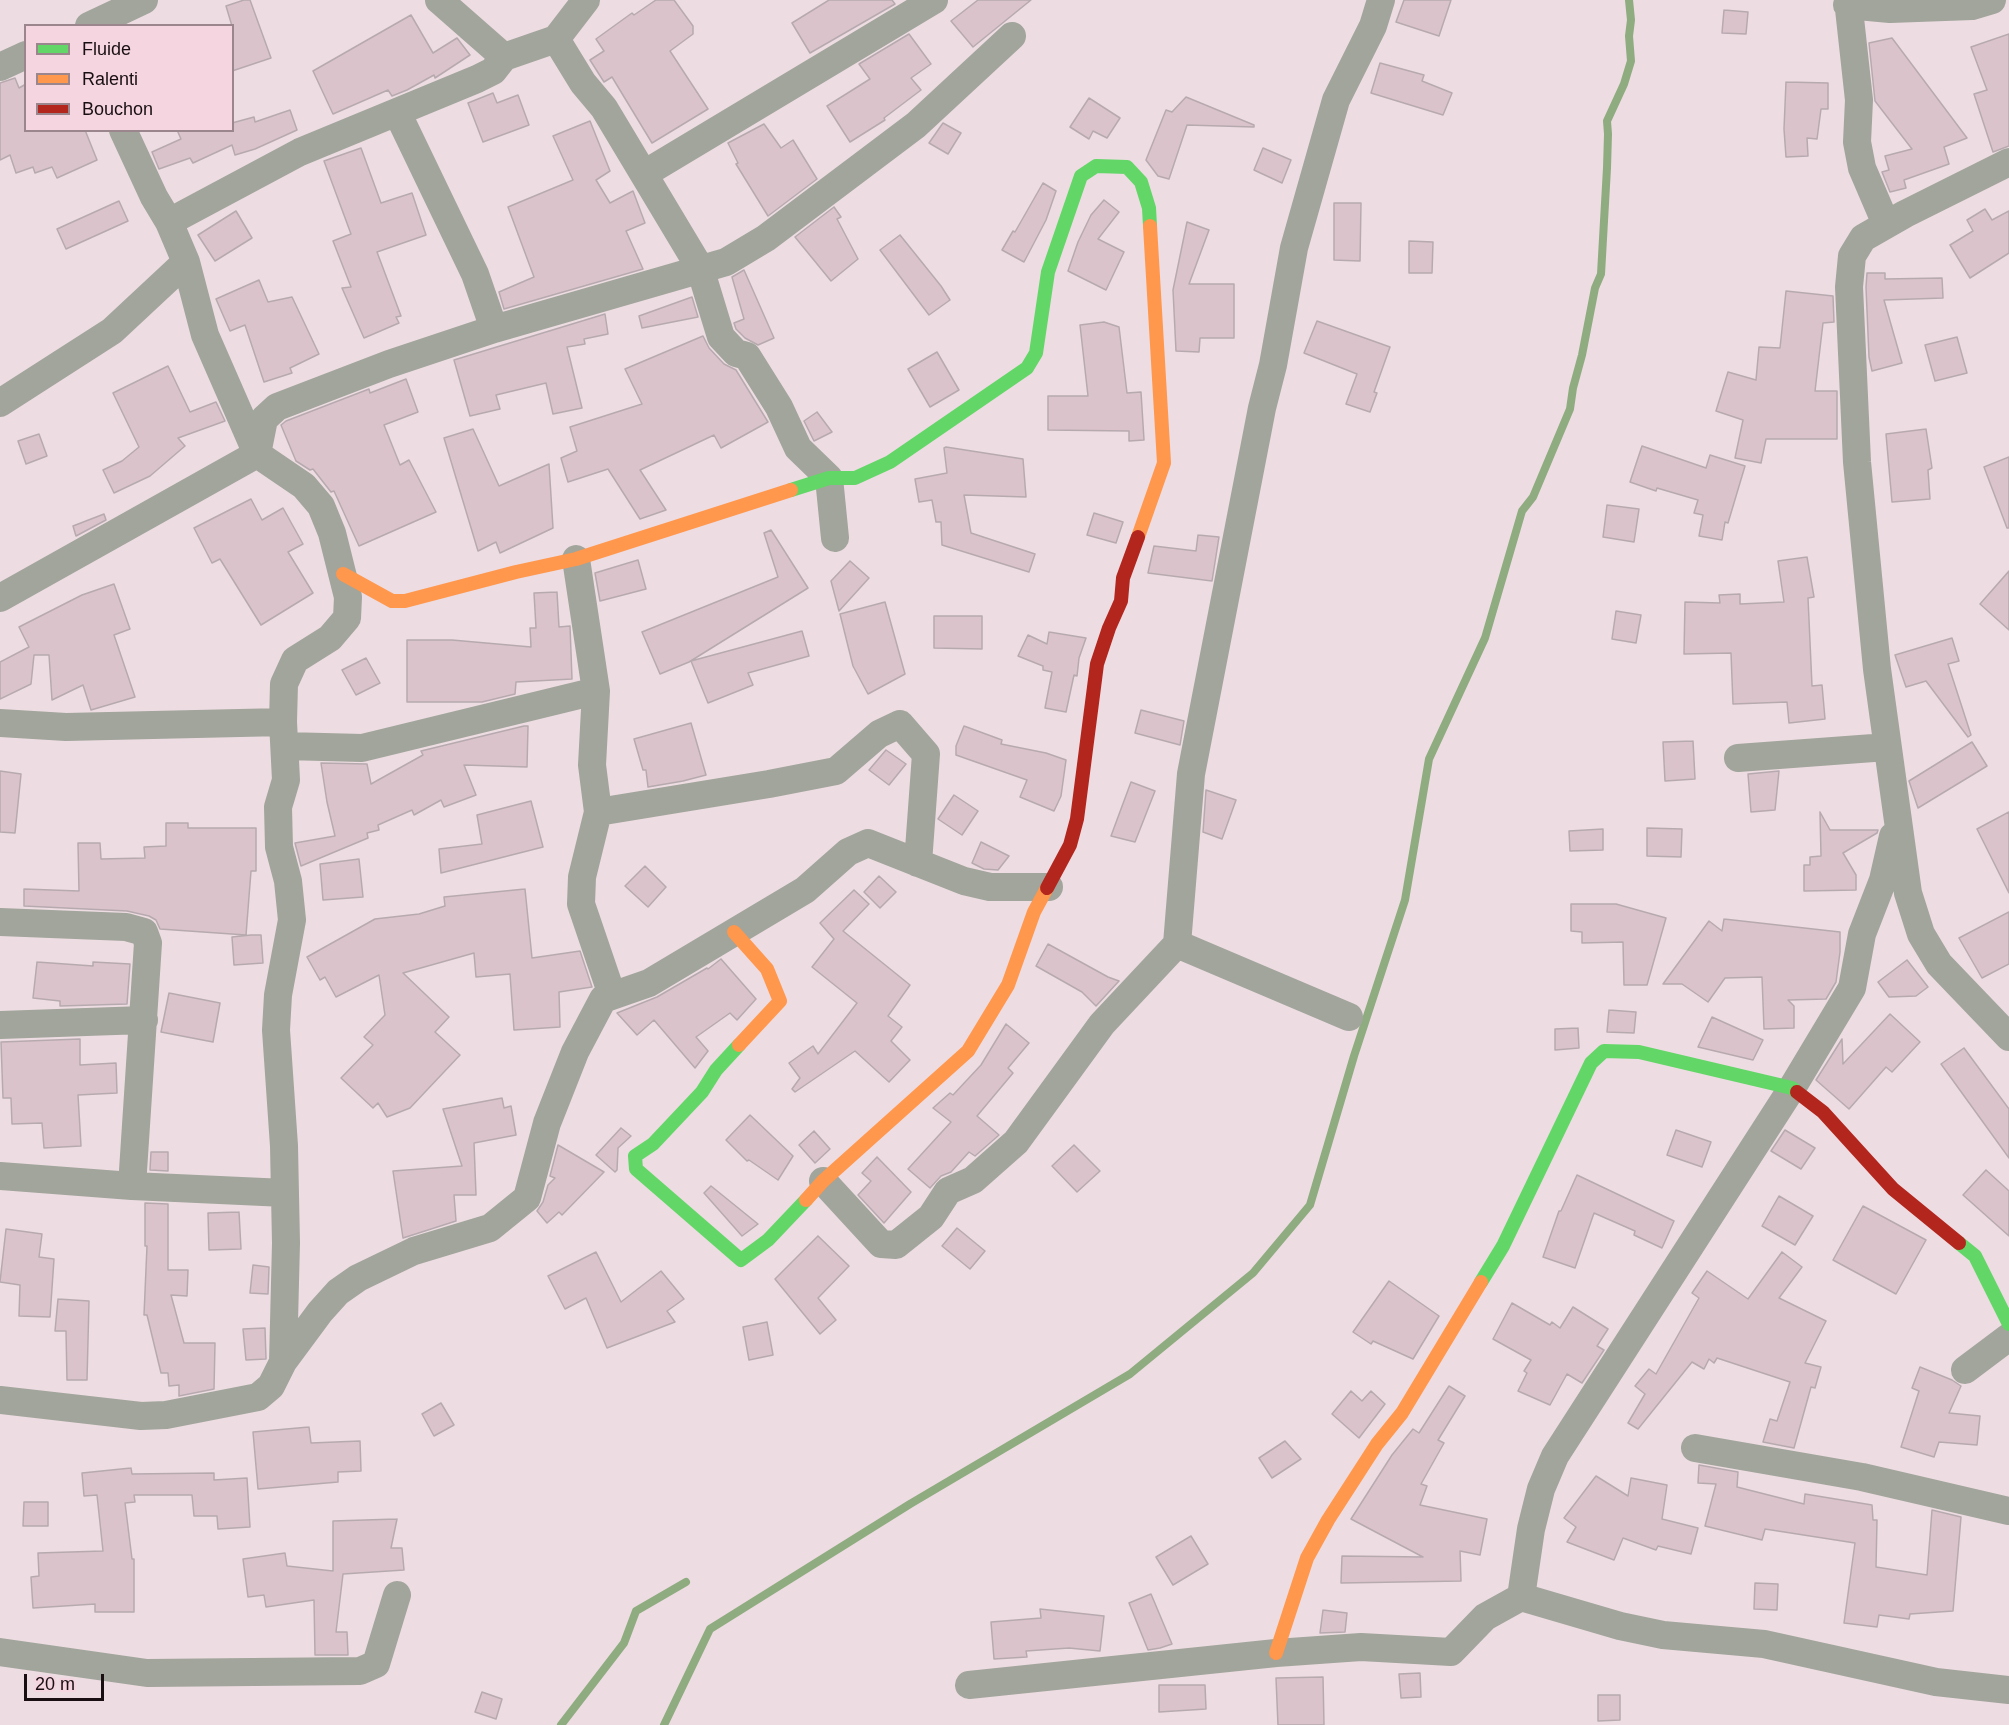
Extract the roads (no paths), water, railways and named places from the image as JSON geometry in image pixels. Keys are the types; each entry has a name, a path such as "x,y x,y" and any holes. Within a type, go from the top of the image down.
{"street":[{"path":"93,24 144,0"},
{"path":"439,0 504,57"},
{"path":"169,222 300,152 477,80 493,71 504,57 556,39 586,0"},
{"path":"644,174 934,0"},
{"path":"823,1181 881,1244 896,1245 931,1217 948,1191 973,1180 1016,1142 1102,1024 1177,944 1191,774 1294,248 1336,100 1373,26 1381,0"},
{"path":"1886,224 1862,168 1857,142 1859,100 1848,2 1890,9 1972,6 1992,0"},
{"path":"0,598 257,454 264,419 277,407 389,364 494,329 726,262 766,238 872,160 916,125 1012,36"},
{"path":"556,39 583,83 604,108 700,268 721,337 736,353 747,356 779,407 798,448 829,478 835,538"},
{"path":"0,67 24,56"},
{"path":"397,112 475,274 494,329"},
{"path":"124,132 154,197 169,222 186,262 205,335 257,454 304,486 321,506 332,533 348,597 347,618 330,638 295,660 284,684 286,780 278,807 279,847 288,881 292,920 278,995 276,1030 284,1146 286,1298 284,1362"},
{"path":"2009,162 1863,238 1852,256 1849,287 1857,462 1876,669 1908,893 1921,934 1939,964 2009,1037"},
{"path":"343,574 392,601 405,601 576,559 829,478 855,478 890,462 1027,368 1036,353 1048,272 1081,176 1096,166 1127,167 1141,182 1149,208 1164,463 1123,578 1121,601 1097,664 1077,819 1070,845 1034,912 1008,985 968,1051 823,1181 768,1240 741,1260 636,1169 635,1156 653,1144 702,1092 716,1071 780,1001 767,969 734,932"},
{"path":"0,403 112,331 186,262"},
{"path":"576,559 596,692 592,765 598,812 582,877 581,904 612,994"},
{"path":"0,723 284,734 362,748 596,692"},
{"path":"598,812 836,771 879,734 900,724 926,754 918,863"},
{"path":"1738,758 1887,747"},
{"path":"1521,1597 1531,1529 1541,1489 1555,1456 1792,1088 1852,988 1862,934 1883,880 1897,819"},
{"path":"0,1400 141,1416 166,1415 258,1397 271,1386 284,1362 320,1312 338,1292 358,1278 414,1251 490,1228 527,1198 547,1123 575,1052 603,999 649,983 805,890 848,852 868,843 964,881 990,887 1049,887"},
{"path":"0,921 126,927 144,932 148,943 132,1186"},
{"path":"1177,944 1349,1017"},
{"path":"0,1025 144,1020"},
{"path":"1276,1653 1307,1558 1328,1520 1377,1444 1402,1413 1503,1246 1591,1063 1604,1051 1639,1052 1792,1088 1823,1112 1893,1188 1975,1256 2009,1324"},
{"path":"0,1176 132,1186 285,1193"},
{"path":"1965,1370 2009,1337"},
{"path":"1695,1448 1862,1477 2009,1511"},
{"path":"0,1652 147,1672 360,1671 376,1664 397,1595"},
{"path":"969,1685 1276,1653 1361,1647 1451,1652 1485,1617 1521,1597 1620,1626 1664,1635 1764,1644 1936,1682 2009,1690"}],"waterway":[{"path":"664,1725 710,1629 910,1504 1130,1374 1253,1273 1310,1205 1354,1056 1405,900 1429,759 1485,638 1522,511 1533,497 1570,409 1595,288 1601,274 1607,168 1607,121 1624,84 1631,61 1629,0"},
{"path":"561,1725 624,1643 636,1611 686,1582"}]}
